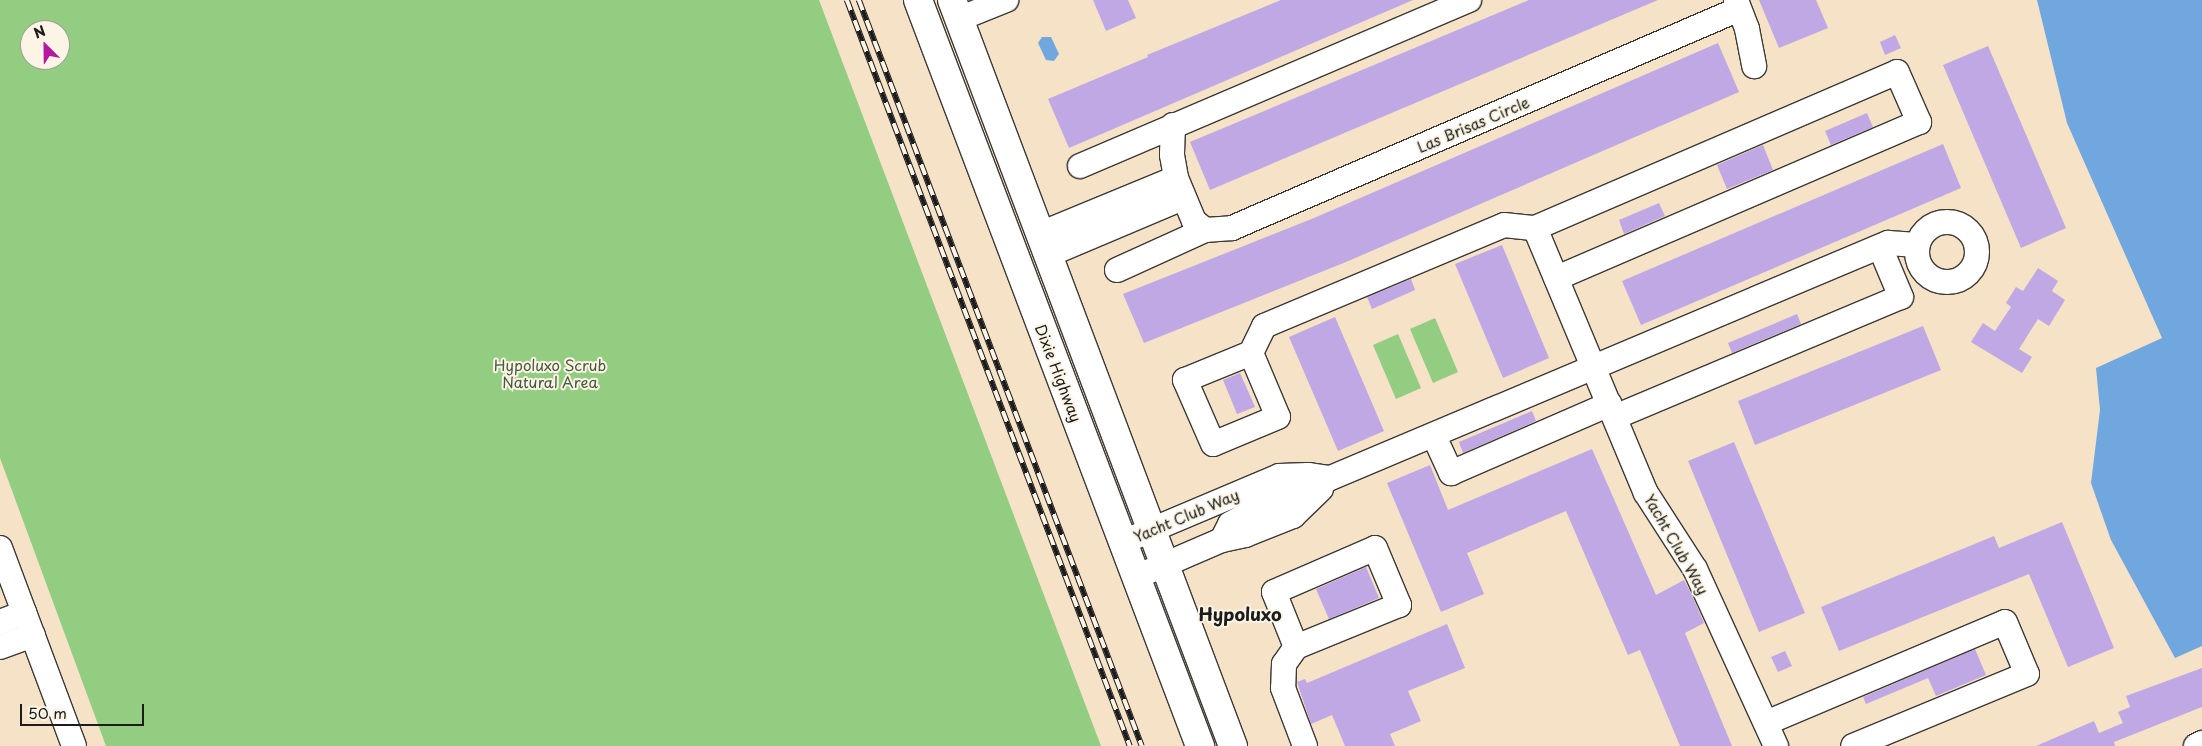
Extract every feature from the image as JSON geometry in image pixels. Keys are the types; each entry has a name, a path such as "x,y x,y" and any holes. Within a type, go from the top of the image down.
{"main road":[{"name":"Dixie Highway","path":"918,0 1200,746"},
{"name":"Dixie Highway","path":"956,9 1233,746"}],"street":[{"path":"956,9 1006,0"},
{"path":"1080,166 1469,0"},
{"name":"Las Brisas Circle","path":"1117,270 1204,230 1232,228 1738,5 1747,30 1754,66"},
{"path":"1251,353 1264,326 1504,225 1535,228 1897,72 1919,122 1556,278"},
{"path":"1173,125 1172,155 1180,188 1194,221 1204,230"},
{"path":"1044,245 1180,188"},
{"path":"1535,228 1596,367"},
{"name":"Yacht Club Way","path":"1123,542 1152,529 1256,508 1293,516 1332,479 1888,243 1917,245"},
{"path":"1434,436 1451,473 1901,297 1880,247"},
{"name":"Yacht Club Way","path":"1596,367 1646,493 1695,569 1776,746"},
{"name":"Yacht Club Way","path":"1136,577 1222,540 1256,508 1279,476 1308,475 1332,479"},
{"path":"0,548 74,746"},
{"path":"1296,648 1274,592 1375,548 1399,605 1296,648 1284,664 1283,688 1305,746"},
{"path":"0,622 24,613"},
{"path":"1766,723 2004,622 2027,674 1853,746"},
{"path":"0,647 33,635"},
{"path":"2196,746 2202,744"}],"green space":[{"name":"Hypoluxo Scrub Natural Area","path":"0,0 819,0 1101,746 106,746 0,458"},
{"path":"1435,318 1458,372 1433,383 1410,329"},
{"path":"1398,334 1421,388 1396,399 1373,345"}],"water":[{"path":"2037,0 2202,0 2202,646 2175,658 2111,540 2091,483 2100,410 2096,368 2162,338 2067,123"},
{"path":"1042,37 1051,37 1059,54 1054,61 1046,60 1038,43"}],"building":[{"path":"1093,0 1128,0 1136,18 1106,31"},
{"path":"1281,0 1413,0 1069,148 1048,99 1148,57 1147,55"},
{"path":"1529,0 1658,0 1210,190 1190,142"},
{"path":"1759,0 1816,0 1828,28 1779,48"},
{"path":"1895,35 1901,48 1885,55 1880,42"},
{"path":"1718,43 1739,92 1346,262 1144,343 1123,294 1314,218"},
{"path":"1988,46 2066,228 2021,248 1943,65"},
{"path":"1867,113 1873,127 1831,145 1825,131"},
{"path":"1943,144 1961,188 1641,325 1622,281"},
{"path":"1763,145 1773,170 1727,189 1717,165"},
{"path":"1659,203 1665,216 1624,234 1619,220"},
{"path":"1502,245 1549,358 1503,378 1455,264"},
{"path":"2038,268 2058,281 2052,291 2065,300 2049,326 2038,319 2019,349 2032,357 2022,373 1971,342 1983,323 1995,331 2011,307 2006,303 2016,287 2023,291"},
{"path":"1411,279 1415,290 1372,309 1367,297"},
{"path":"1797,314 1801,324 1732,353 1728,343"},
{"path":"1335,317 1384,431 1338,451 1289,337"},
{"path":"1923,326 1941,370 1755,445 1738,401"},
{"path":"1240,373 1255,407 1237,414 1223,380"},
{"path":"1532,411 1536,421 1463,453 1459,442"},
{"path":"1734,442 1805,613 1759,632 1688,461"},
{"path":"1592,449 1656,595 1684,580 1691,593 1704,623 1685,633 1732,746 1680,746 1640,650 1628,655 1566,511 1467,553 1484,594 1441,612 1387,483 1430,465 1448,510"},
{"path":"2062,522 2114,648 2068,667 2029,574 1839,651 1821,607 1994,536 1999,548"},
{"path":"1366,567 1379,598 1329,619 1316,589"},
{"path":"1447,624 1465,668 1408,691 1421,721 1390,734 1395,746 1345,746 1332,715 1311,724 1297,682 1305,679 1307,683"},
{"path":"1975,649 1986,675 1936,696 1928,678 1866,704 1863,697"},
{"path":"1785,651 1792,666 1778,672 1771,657"},
{"path":"2202,668 2202,707 2114,742 2115,746 2036,746 2094,721 2099,733 2123,723 2118,712 2130,707 2126,696"}],"railway":[{"path":"847,0 1130,746"},
{"path":"859,0 1142,746"}],"district":[{"name":"Hypoluxo","path":"1240,614"}]}
